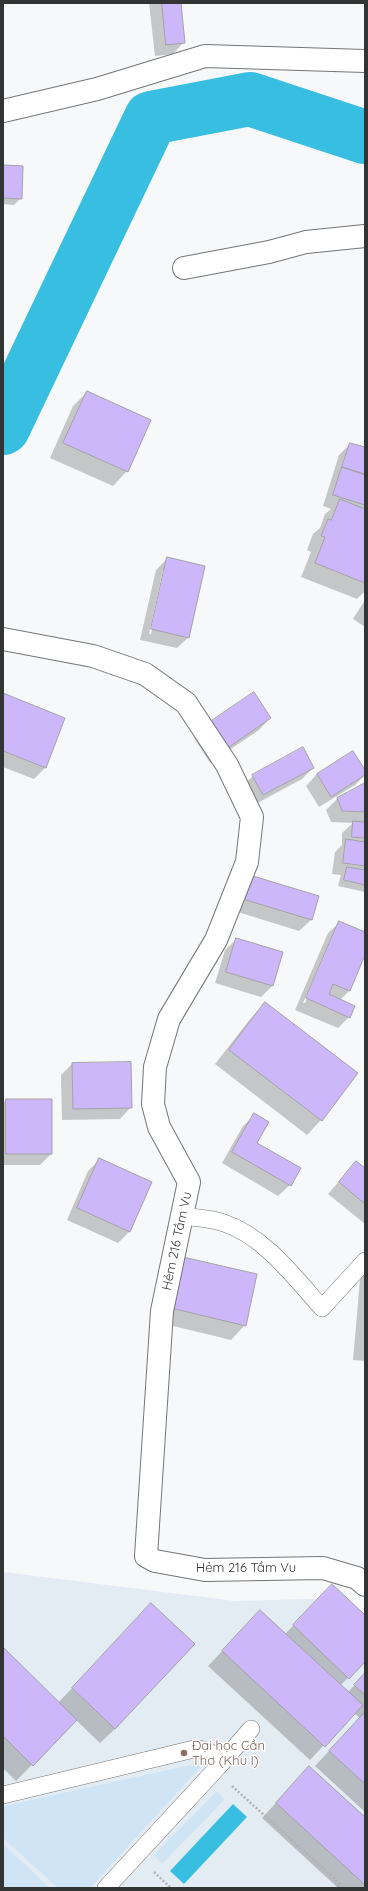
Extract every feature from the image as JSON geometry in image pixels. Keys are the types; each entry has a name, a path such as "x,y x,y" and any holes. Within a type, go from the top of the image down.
{"street":[{"path":"3,111 97,89 205,56 365,61"},
{"path":"184,268 269,252 306,242 365,236"},
{"name":"Hẻm 216 Tầm Vu","path":"3,639 93,656 145,674 186,703 227,765 252,817 247,862 216,940 169,1019 156,1067 153,1104 159,1127 189,1182 162,1311 146,1556 155,1561 206,1570 323,1568 357,1578 365,1585"}],"lane":[{"path":"182,1216 223,1222 248,1234 281,1262 322,1308 365,1261"},
{"path":"106,1888 217,1769 251,1729"},
{"path":"3,1795 194,1749 205,1749 213,1755 217,1769"}],"path":[{"path":"217,1769 340,1884 336,1888"}],"shaded area":[{"name":"Đại học Cần Thơ (Khu I)","path":"3,1572 235,1601 342,1598 365,1618 365,1888 3,1888"},
{"path":"205,1762 90,1888 58,1888 3,1838 3,1806"},
{"path":"217,1791 225,1799 162,1864 154,1855"},
{"path":"3,1844 50,1888 3,1888"}],"water":[{"path":"233,1804 247,1817 184,1884 170,1871"}],"building":[{"path":"162,3 181,3 185,43 166,45"},
{"path":"3,165 23,166 22,199 3,198"},
{"path":"87,391 151,420 128,472 63,443"},
{"path":"350,443 365,447 365,474 342,467"},
{"path":"342,467 365,475 365,505 333,495"},
{"path":"340,499 365,509 365,583 315,563 325,537 321,536 328,519 331,520"},
{"path":"167,557 205,566 189,638 151,629"},
{"path":"254,692 271,718 222,752 204,726"},
{"path":"3,693 65,718 46,768 3,751"},
{"path":"303,747 314,768 263,795 252,775"},
{"path":"353,751 365,770 365,775 331,797 317,774"},
{"path":"365,783 365,812 342,811 337,798"},
{"path":"353,821 365,822 365,838 352,837"},
{"path":"346,839 365,842 365,866 343,863"},
{"path":"347,867 365,870 365,885 344,880"},
{"path":"243,873 319,896 312,920 236,897"},
{"path":"339,921 365,932 365,955 350,991 333,984 329,994 355,1006 350,1018 306,998"},
{"path":"236,938 283,952 273,986 226,972"},
{"path":"265,1002 358,1073 322,1121 229,1050"},
{"path":"131,1062 132,1108 73,1109 72,1063"},
{"path":"6,1099 52,1099 52,1154 6,1154"},
{"path":"254,1113 269,1122 257,1143 301,1168 291,1186 232,1152"},
{"path":"99,1158 152,1182 130,1232 77,1208"},
{"path":"356,1161 365,1168 365,1204 339,1182"},
{"path":"183,1257 257,1274 246,1326 171,1308"},
{"path":"332,1584 365,1615 365,1662 349,1679 293,1625"},
{"path":"151,1603 195,1644 115,1729 72,1688"},
{"path":"260,1610 363,1705 325,1747 222,1651"},
{"path":"3,1647 77,1720 33,1766 3,1736"},
{"path":"365,1673 365,1695 354,1685"},
{"path":"365,1712 365,1784 329,1751"},
{"path":"309,1766 365,1817 365,1885 276,1803"}],"waterway":[{"path":"3,428 151,118 250,99 365,137"}],"place":[{"name":"Đại học Cần Thơ (Khu I)","path":"184,1753"}]}
